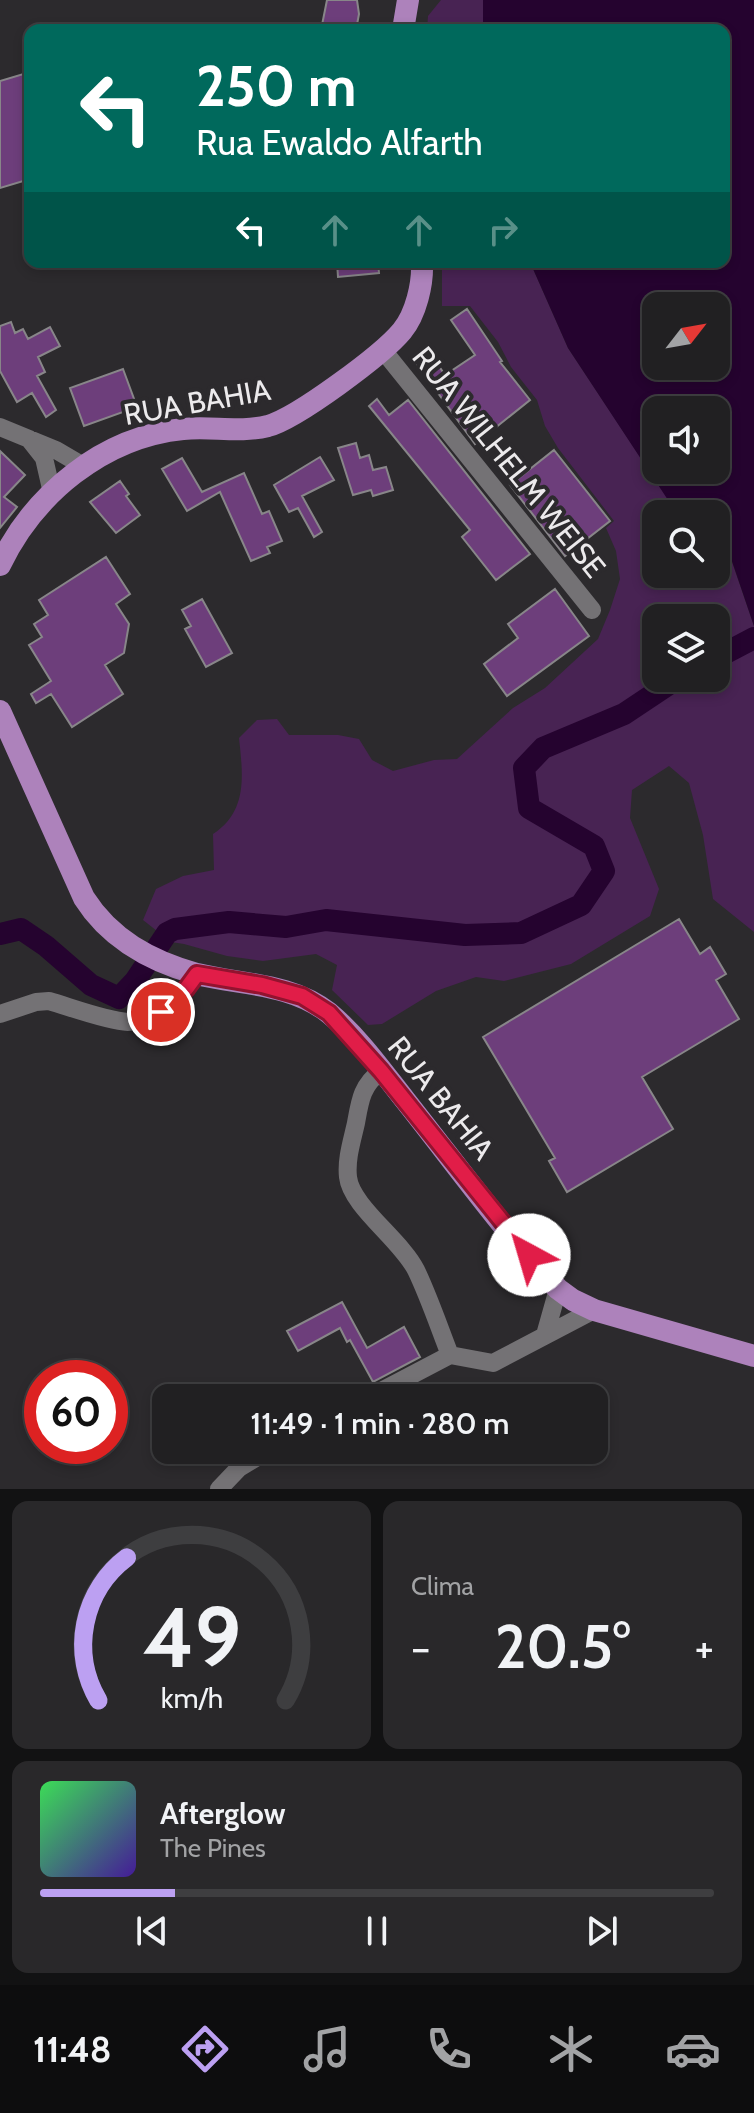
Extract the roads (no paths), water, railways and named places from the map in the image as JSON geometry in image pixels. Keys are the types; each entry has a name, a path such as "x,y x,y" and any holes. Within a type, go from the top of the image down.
{"main road":[{"path":"404,24 408,0"},
{"name":"RUA BAHIA","path":"0,565 26,519 52,493 116,446 159,432 240,430 268,425 294,415 403,330 418,299 421,268"},
{"name":"RUA BAHIA","path":"0,711 84,898 98,919 117,938 166,963 197,974 262,985 302,996 329,1013 381,1071 558,1289 594,1310 754,1356"}],"street":[{"name":"RUA WILHELM WEISE","path":"382,349 592,610"},
{"path":"0,427 28,437 50,454 85,467"},
{"path":"50,454 52,493"},
{"path":"0,1014 49,1001 129,1022 161,1012 197,974"},
{"path":"381,1071 369,1080 362,1091 349,1158 348,1180 358,1202 398,1243 415,1268 450,1355"},
{"path":"545,1335 558,1289"},
{"path":"395,1384 450,1355 493,1363 594,1310"},
{"path":"219,1489 246,1464"}],"waterway":[{"path":"730,651 754,638"},
{"path":"0,934 21,929 91,985 119,998 135,981 167,933 175,929 229,922 286,927 326,920 465,935 521,933 581,905 604,871 594,846 529,808 524,768 543,748 624,714 657,692"}]}
